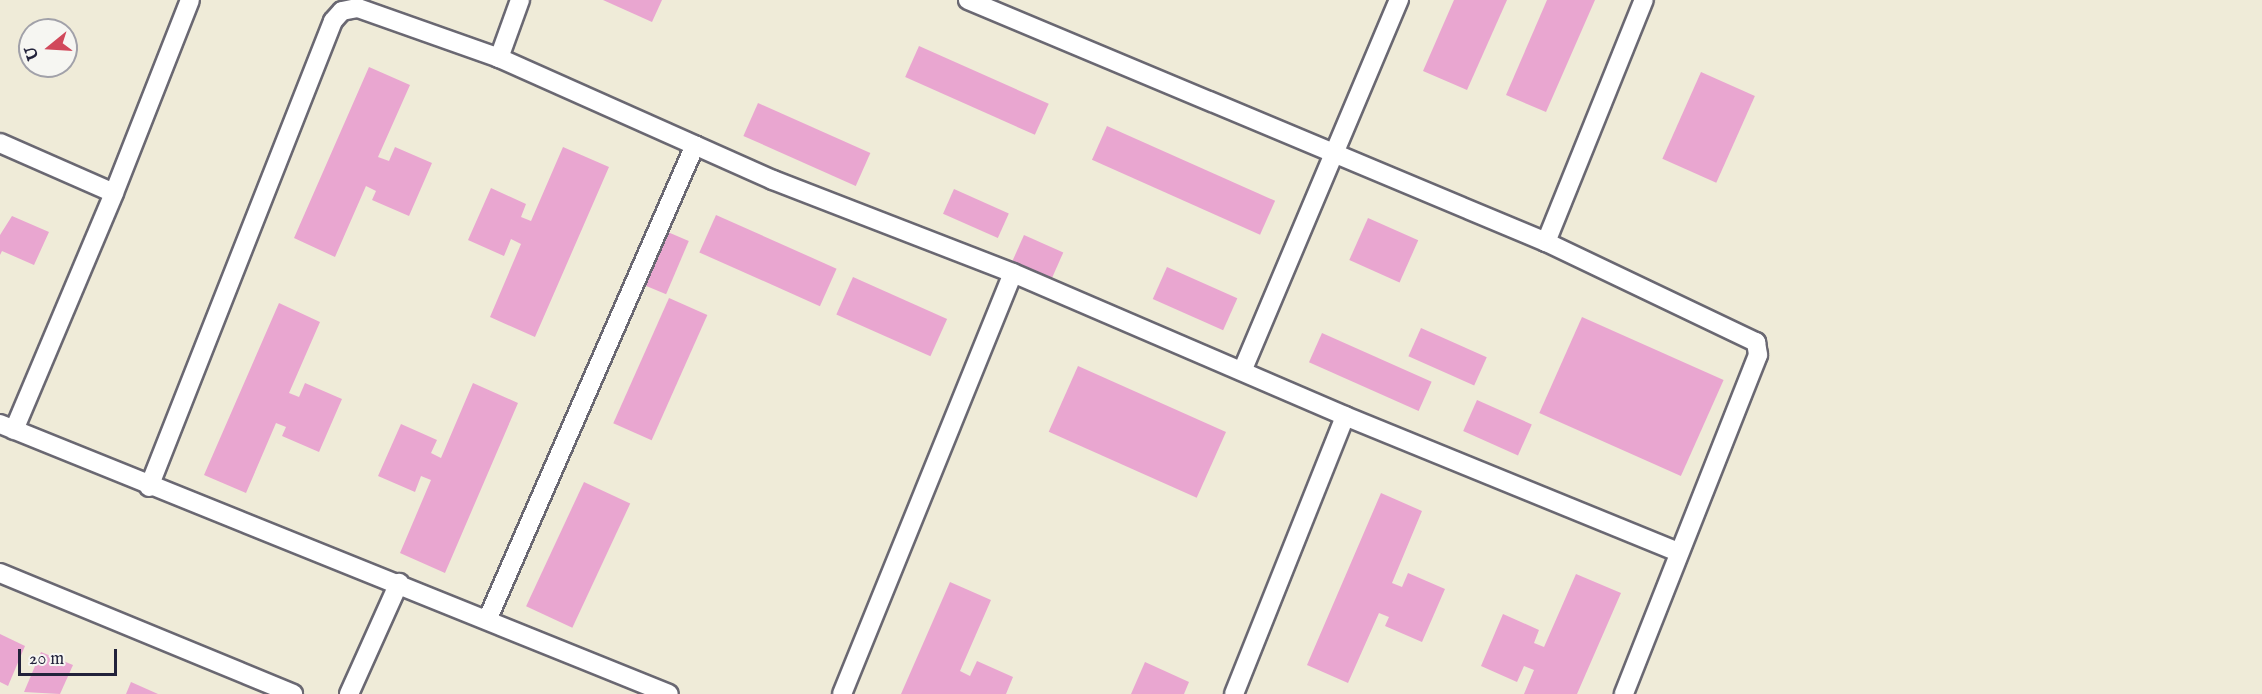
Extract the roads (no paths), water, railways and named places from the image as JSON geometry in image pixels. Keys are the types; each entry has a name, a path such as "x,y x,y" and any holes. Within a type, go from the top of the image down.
{"lane":[{"path":"190,0 114,193 7,427 149,487 488,618 669,694"},
{"path":"499,58 520,0"},
{"path":"968,0 1546,242 1756,342 1758,355 1624,694"},
{"path":"1242,369 1399,0"},
{"path":"1546,242 1644,0"},
{"path":"149,487 333,21 342,11 358,8 499,58 772,180 1013,273 1242,369 1345,416 1679,552"},
{"path":"0,143 114,193"},
{"path":"488,618 695,144"},
{"path":"842,694 1013,273"},
{"path":"1234,694 1345,416"},
{"path":"0,573 293,694"},
{"path":"349,694 399,583"}]}
